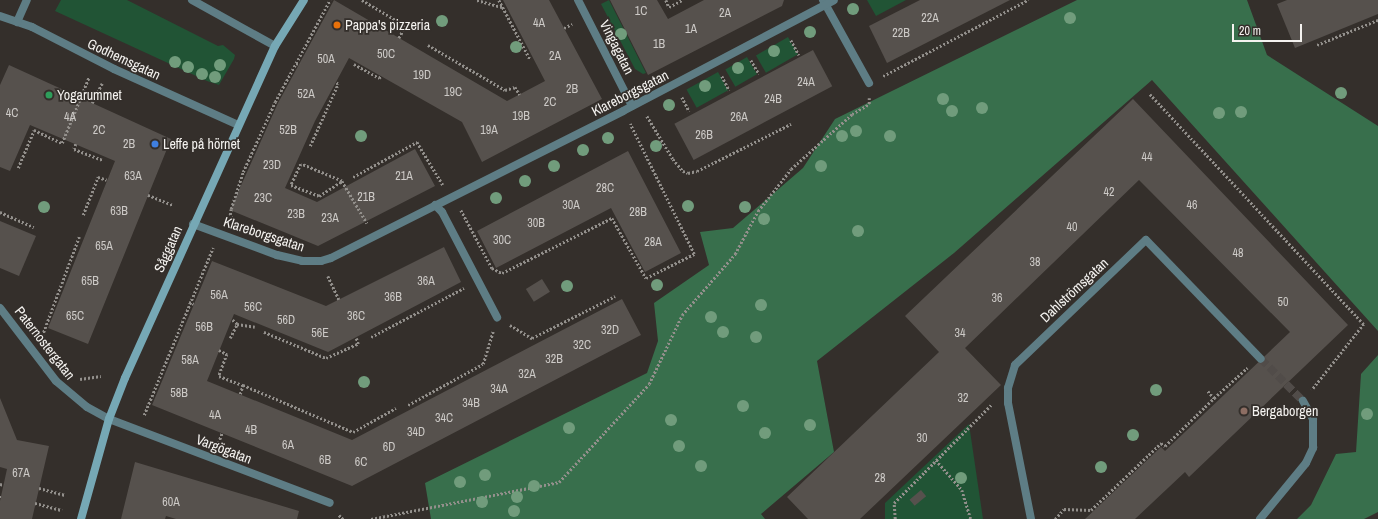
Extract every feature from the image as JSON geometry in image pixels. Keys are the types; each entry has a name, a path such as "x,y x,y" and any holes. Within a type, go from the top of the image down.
{"street":[{"path":"18,22 27,0"},
{"path":"192,0 275,46"},
{"name":"Såggatan","path":"82,519 109,419 193,224 238,125 275,46 304,0"},
{"name":"Vingagatan","path":"578,0 632,106"},
{"name":"Klareborgsgatan","path":"193,224 277,256 302,261 321,261 623,111 789,23 824,2 834,0"},
{"path":"824,2 868,83"},
{"name":"Godhemsgatan","path":"1,18 18,22 238,125"},
{"path":"435,205 442,212 497,317"},
{"name":"Dahlströmsgatan","path":"1031,519 1010,419 1008,394 1010,377 1019,359 1146,240 1261,359"},
{"name":"Paternostergatan","path":"0,308 56,381 73,397 109,419"},
{"path":"1260,519 1306,463 1312,448 1313,419 1303,401"},
{"name":"Vargögatan","path":"109,419 330,503"}],"path":[{"path":"138,430 189,302 219,234 230,215 243,172 296,62 330,0"},
{"path":"362,0 406,26 399,38"},
{"path":"477,0 503,8"},
{"path":"499,0 527,50 530,59"},
{"path":"666,0 669,6 682,0"},
{"path":"371,519 560,482 649,384 682,314 735,254 758,211 791,169 852,114 869,104 868,83 1028,0"},
{"path":"569,18 576,30"},
{"path":"1317,45 1378,20"},
{"path":"789,23 792,28 786,31 799,55"},
{"path":"564,28 572,24"},
{"path":"428,45 505,90 515,87 520,95"},
{"path":"750,58 759,74"},
{"path":"296,62 300,64"},
{"path":"354,64 380,78 381,76"},
{"path":"721,74 729,90"},
{"path":"18,168 34,130 62,143 89,78"},
{"path":"92,103 102,83"},
{"path":"310,146 338,84 336,83"},
{"path":"1150,94 1364,324 1303,401"},
{"path":"681,95 689,111"},
{"path":"643,109 673,159 683,171 688,172 697,171 791,124"},
{"path":"458,204 492,268 502,273 612,218 646,278 694,254 623,111"},
{"path":"353,177 417,142 444,187"},
{"path":"76,144 74,149 103,160"},
{"path":"342,181 319,196 291,186 301,164 342,181 366,221"},
{"path":"83,215 98,177 107,180"},
{"path":"438,191 451,184"},
{"path":"148,195 173,204"},
{"path":"0,212 34,227"},
{"path":"230,215 237,225"},
{"path":"40,340 79,237"},
{"path":"326,273 339,300"},
{"path":"371,337 478,280"},
{"path":"408,405 484,364 497,317 532,338 615,296"},
{"path":"189,302 194,304"},
{"path":"232,320 237,324 255,327"},
{"path":"230,338 237,324"},
{"path":"177,332 182,334"},
{"path":"264,332 326,358 358,344 356,338"},
{"path":"219,350 227,354 219,376 353,432 396,408"},
{"path":"1055,519 1064,510 1091,510 1161,443 1165,446 1250,364"},
{"path":"240,394 243,385"},
{"path":"1208,390 1214,398"},
{"path":"895,519 894,503 994,403 1008,394"},
{"path":"936,460 962,490 971,519"},
{"path":"0,484 4,485"},
{"path":"39,488 65,495"},
{"path":"36,503 62,510"}],"green space":[{"path":"61,0 127,0 218,46 223,45 235,55 234,59 219,85 207,81 55,11"},
{"path":"609,0 646,73 643,74 635,69 601,4"},
{"path":"867,0 906,0 876,16"},
{"path":"1077,0 1247,0 1267,55 1378,126 1378,331 1152,80 954,253 817,361 834,452 761,514 765,519 431,519 425,483 647,373 658,341 654,303 709,265 700,232 733,228 803,168 835,119"},
{"path":"788,37 798,54 766,73 756,56"},
{"path":"747,57 757,74 735,87 725,70"},
{"path":"718,72 728,90 697,108 687,89"},
{"path":"1378,355 1378,512 1364,519 1297,519 1311,505 1336,454 1356,452 1361,374"},
{"path":"969,424 983,519 885,519 885,503"}],"building":[{"path":"334,0 507,101 545,81 503,0 549,0 602,99 482,162 462,122 349,58 315,121 285,188 317,202 415,149 435,186 318,246 230,210 278,103"},
{"path":"610,0 657,0 668,19 704,0 784,0 782,6 648,75"},
{"path":"920,0 1010,0 887,63 869,26"},
{"path":"1287,0 1378,0 1378,14 1295,48 1277,4"},
{"path":"813,50 832,86 694,160 674,124"},
{"path":"9,65 171,139 88,344 48,328 115,161 30,125 10,171 0,167 0,85"},
{"path":"1133,99 1348,325 1189,477 1185,472 1135,519 1085,519 1161,447 1165,451 1290,332 1139,180 965,348 1001,385 860,519 808,519 787,497 939,352 905,316"},
{"path":"628,151 681,253 645,272 611,208 496,268 477,231"},
{"path":"0,221 36,236 19,276 0,268"},
{"path":"444,247 461,282 328,352 234,314 207,381 352,440 622,299 641,335 352,486 152,405 212,261 326,306"},
{"path":"542,279 550,292 534,302 526,289"},
{"path":"0,398 17,440 49,446 32,519 0,519 0,501 7,469 0,467"},
{"path":"135,462 299,511 297,519 176,519 166,516 165,519 121,519"},
{"path":"921,490 926,496 915,506 910,500"}],"tunnel":[{"path":"1261,359 1303,401"}],"place":[{"name":"Pappa's pizzeria","path":"337,25"},
{"name":"Yogarummet","path":"49,95"},
{"name":"Leffe på hörnet","path":"155,144"},
{"name":"Bergaborgen","path":"1244,411"}]}
